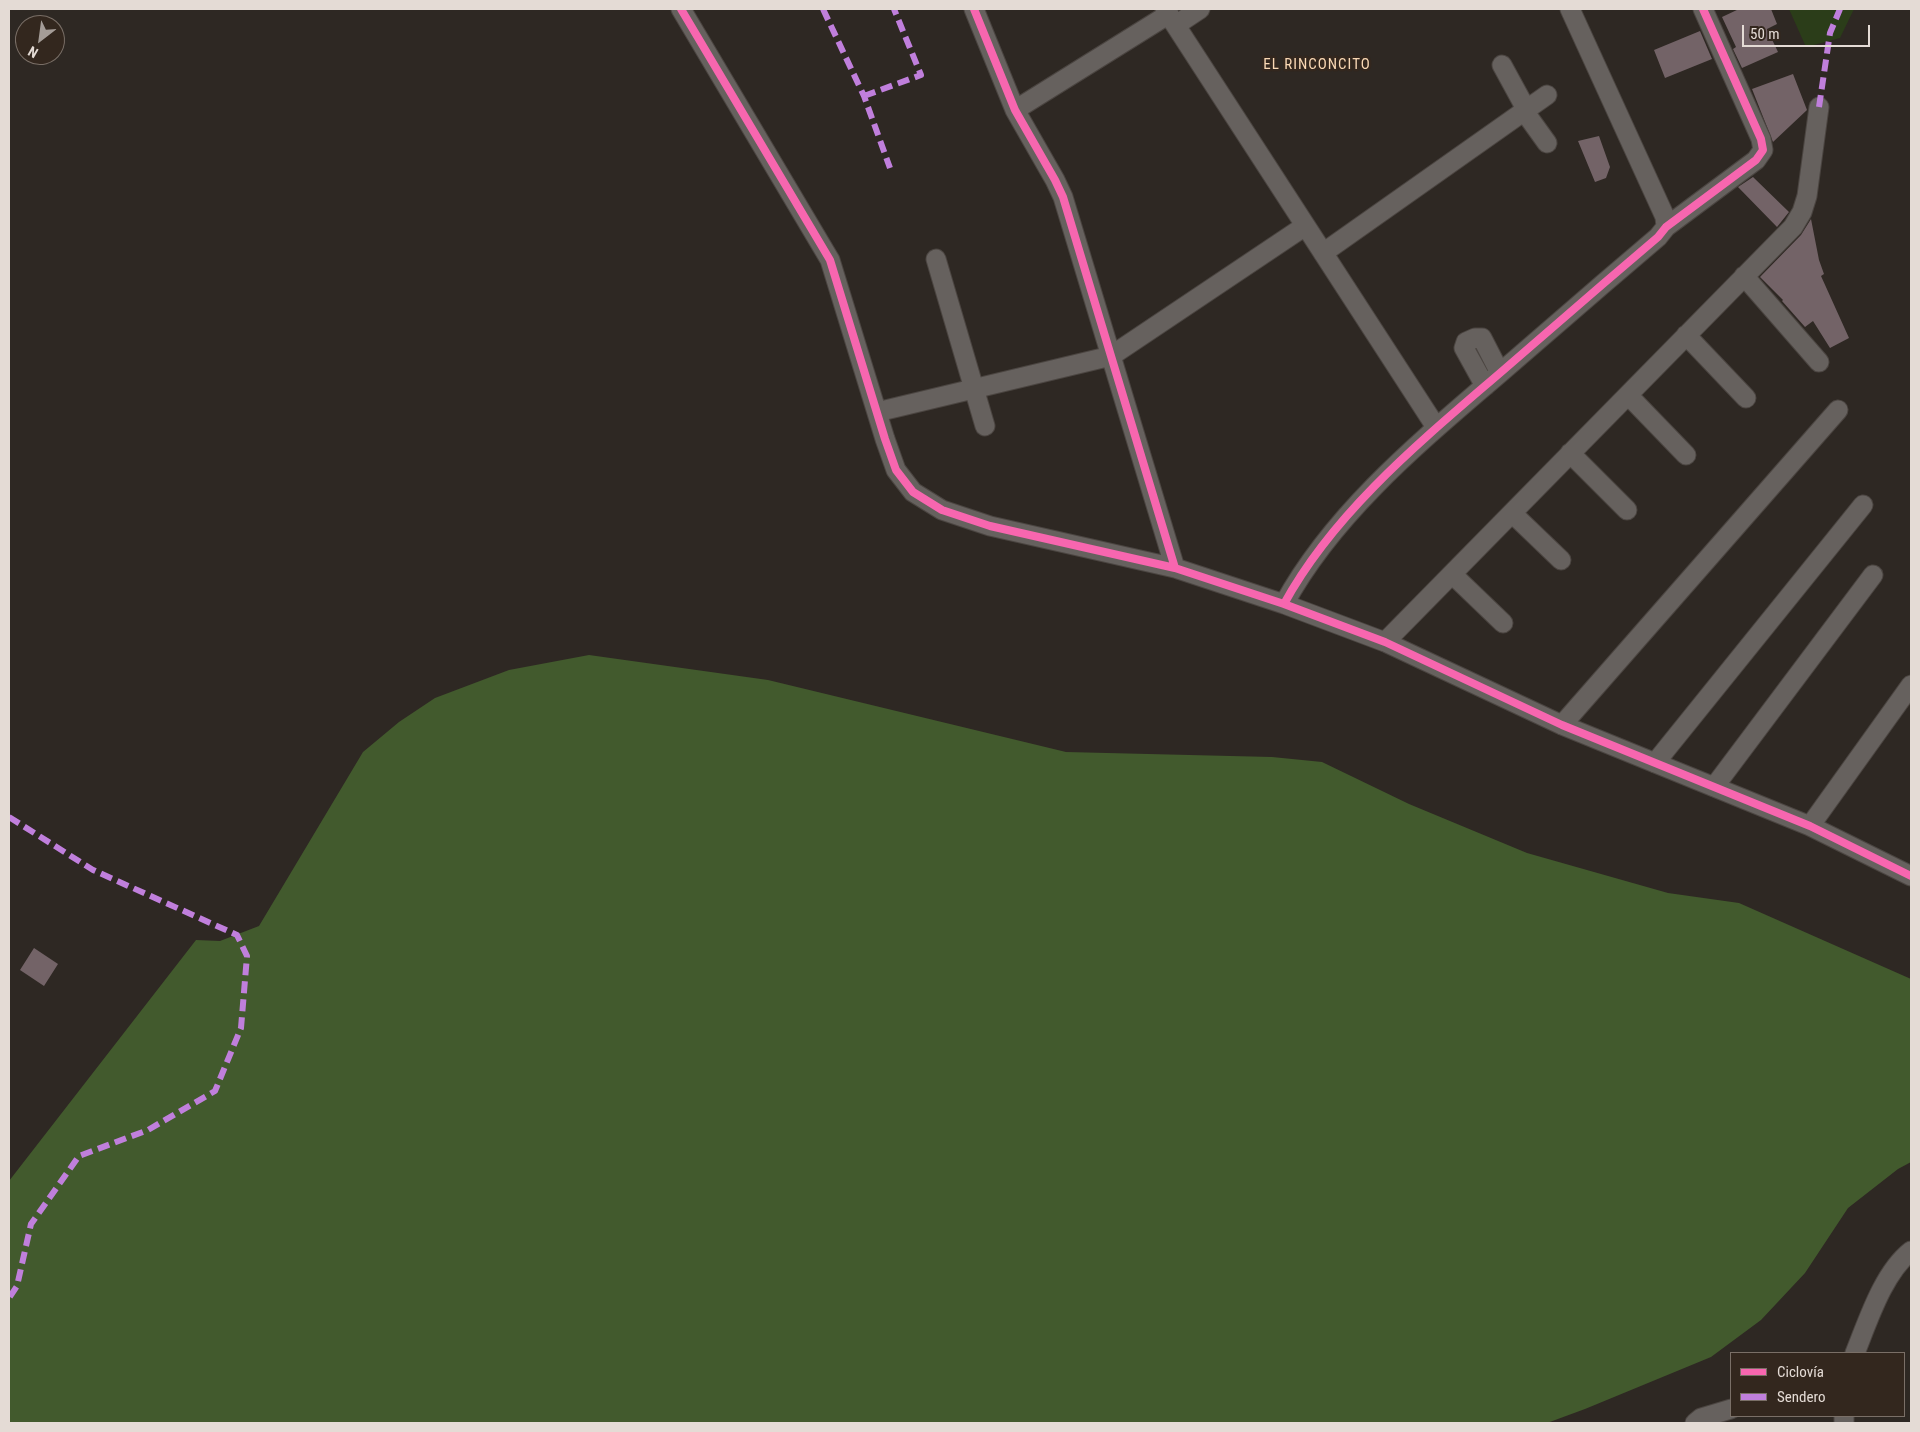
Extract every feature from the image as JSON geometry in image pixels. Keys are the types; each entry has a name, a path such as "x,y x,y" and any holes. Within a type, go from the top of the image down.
{"street":[{"path":"681,9 830,260 896,470 913,492 942,510 990,526 1175,568 1284,604 1385,642 1562,725 1810,826 1911,876"},
{"path":"974,9 1014,110 1063,197 1175,568"},
{"path":"1014,110 1170,16 1200,9"},
{"path":"1570,9 1665,217 1666,227"},
{"path":"1284,604 1298,579 1318,552 1364,498 1436,427 1658,237 1666,227 1756,160 1763,150 1761,140 1703,9"},
{"path":"1170,16 1436,427"},
{"path":"1502,65 1525,110 1546,144"},
{"path":"1323,253 1547,95"},
{"path":"1385,642 1793,226 1802,212 1807,196 1819,108"},
{"path":"877,412 1111,356 1305,226"},
{"path":"936,259 985,426"},
{"path":"1744,276 1818,362"},
{"path":"1686,335 1746,398"},
{"path":"1485,386 1464,348 1466,342 1475,338 1482,338 1500,373"},
{"path":"1628,395 1686,455"},
{"path":"1562,725 1838,410"},
{"path":"1570,453 1627,510"},
{"path":"1655,763 1863,505"},
{"path":"1512,513 1561,560"},
{"path":"1452,574 1503,623"},
{"path":"1714,787 1874,575"},
{"path":"1810,826 1911,686"},
{"path":"1856,1352 1874,1304 1902,1258 1911,1251"},
{"path":"1695,1423 1701,1418 1730,1409"}],"green space":[{"path":"1789,9 1854,9 1840,38 1806,47"},
{"path":"589,655 768,680 1066,752 1272,757 1322,762 1409,804 1527,853 1668,893 1739,903 1911,979 1911,1162 1898,1169 1848,1208 1805,1273 1761,1320 1711,1357 1547,1423 9,1423 9,1181 196,940 220,941 259,926 363,752 399,722 435,698 509,670"}],"building":[{"path":"1739,9 1771,9 1777,24 1767,29 1778,52 1742,68 1733,49 1736,47 1722,17"},
{"path":"1700,31 1712,59 1665,78 1654,50"},
{"path":"1793,74 1807,110 1773,142 1752,89"},
{"path":"1599,136 1610,167 1606,178 1595,182 1578,141"},
{"path":"1753,177 1789,212 1777,227 1738,187"},
{"path":"1811,219 1819,260 1824,274 1821,276 1849,338 1830,348 1813,321 1805,327 1783,300 1760,277 1801,235"},
{"path":"34,948 58,964 44,986 20,970"}],"marked path":[{"path":"823,9 864,96 890,168"},
{"path":"864,96 921,75 894,9"},
{"path":"1819,107 1830,33 1840,9"},
{"path":"9,817 93,870 237,935 247,956 241,1028 215,1091 148,1130 79,1156 31,1224 17,1286 9,1298"}],"cycle path":[{"path":"681,9 830,260 896,470 913,492 942,510 990,526 1175,568 1284,604 1385,642 1562,725 1810,826 1911,876"},
{"path":"974,9 1015,110 1063,197 1175,568"},
{"path":"1284,604 1304,570 1328,539 1354,508 1411,451 1658,237 1666,227 1756,160 1763,150 1761,139 1703,9"}],"district":[{"name":"EL RINCONCITO","path":"1317,65"}]}
